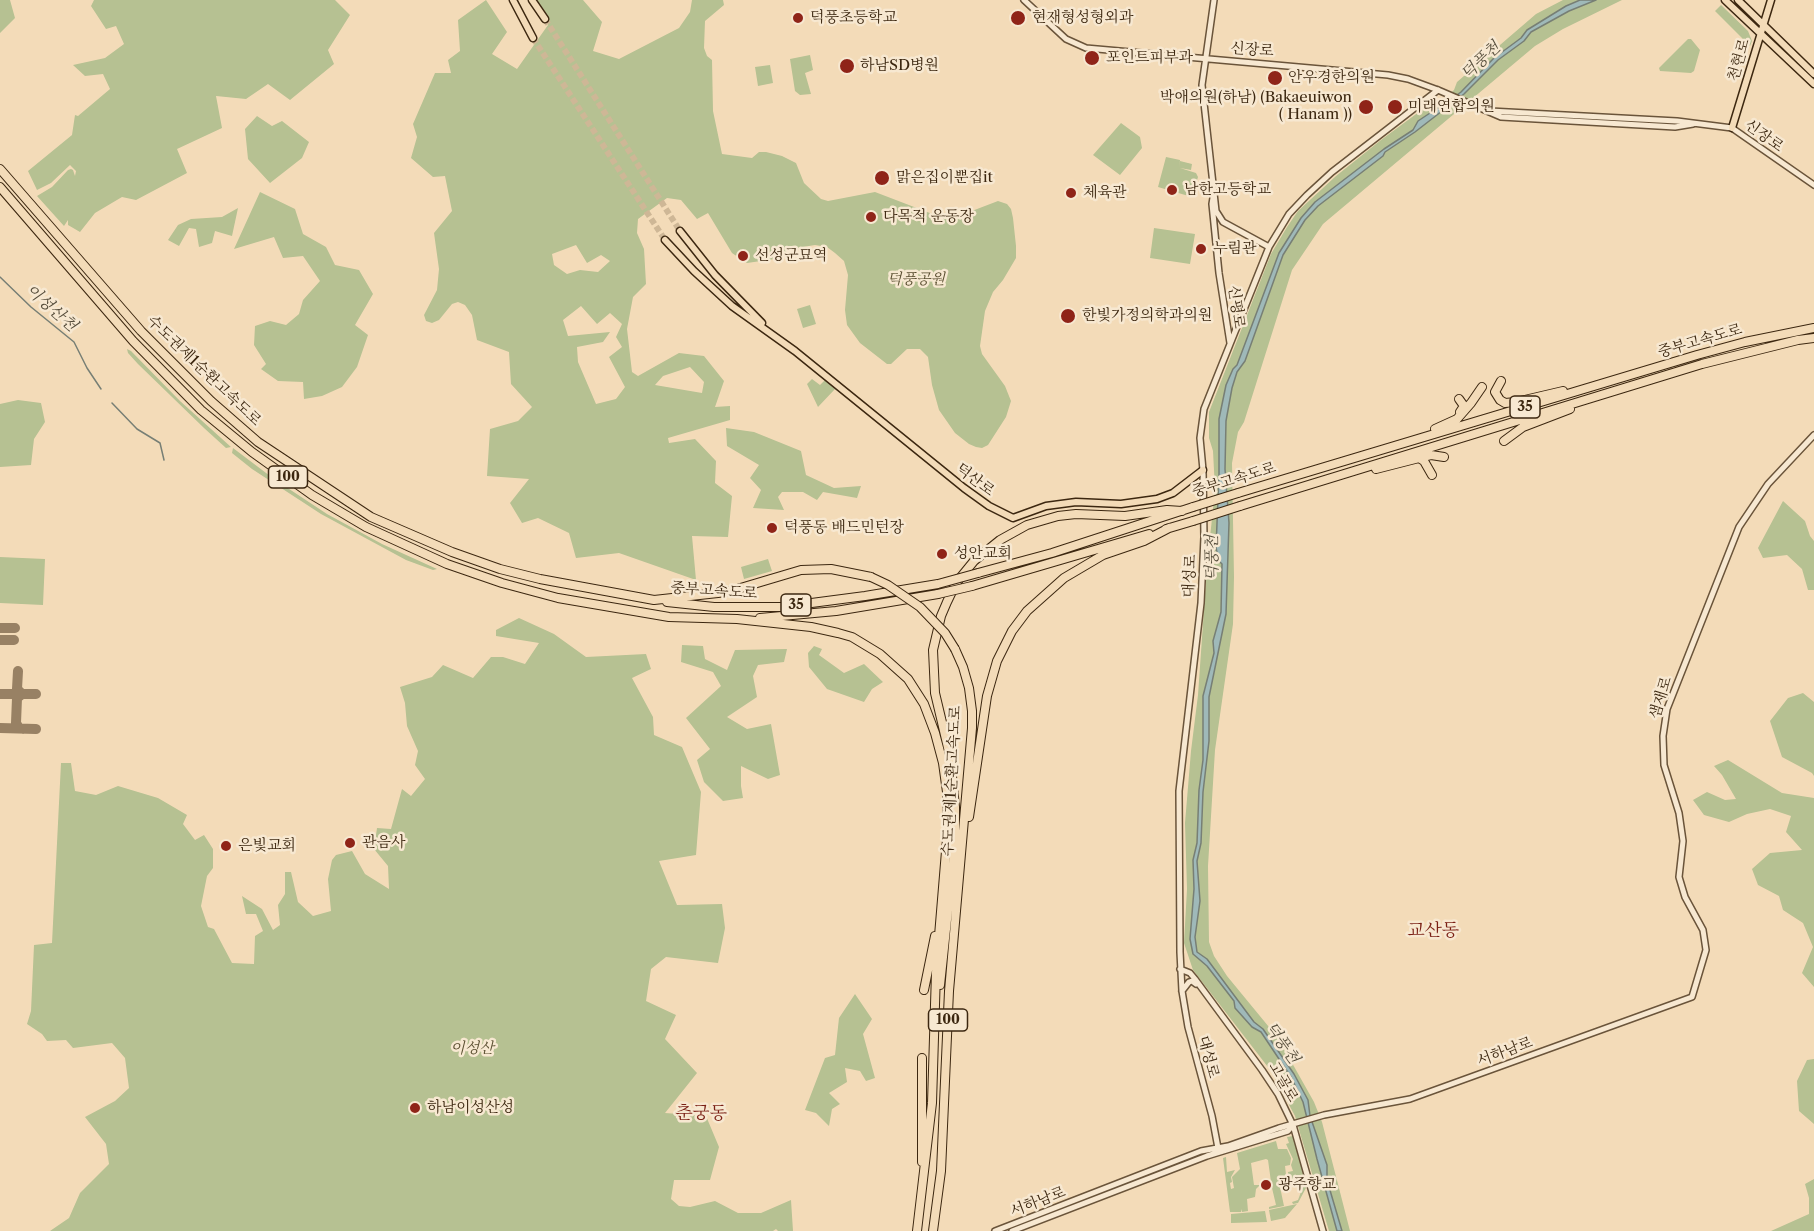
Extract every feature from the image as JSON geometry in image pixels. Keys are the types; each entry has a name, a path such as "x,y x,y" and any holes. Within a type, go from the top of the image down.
{"highway":[{"name":"수도권제1순환고속도로","path":"0,169 141,331 211,401 258,442 371,517 471,559 540,579 654,600 726,592 801,570 831,569 871,577 888,585 921,607 945,633 955,649 969,688 972,711 950,992 941,1172 933,1231"},
{"name":"수도권제1순환고속도로","path":"0,187 133,341 201,410 252,452 312,495 357,521 447,564 501,584 558,598 669,617 737,619 812,627 852,637 895,666 917,692 931,718 943,763 947,792 948,828 940,917 932,1103 917,1231"},
{"name":"중부고속도로","path":"654,600 714,607 781,607 938,584 1052,553 1238,493 1745,342 1814,328"},
{"name":"중부고속도로","path":"737,619 836,611 972,586 1170,528 1702,364 1814,338"},
{"path":"1501,381 1495,392 1505,403 1568,389 1576,392"},
{"path":"1416,440 1457,419 1465,412 1482,387"},
{"path":"1443,427 1464,408 1463,402 1459,399"},
{"path":"1504,441 1522,427 1575,407 1579,401"},
{"path":"1330,478 1355,474 1431,454 1444,457"},
{"path":"1419,458 1424,461 1432,475"},
{"path":"935,1029 955,836 953,775 933,672 933,650 946,602 956,583 974,561 1000,540 1026,525 1076,514 1125,516 1167,510 1182,511"},
{"path":"960,868 987,696 997,661 1012,631 1027,611 1064,578 1103,555 1144,541 1170,528"},
{"path":"924,990 940,917"},
{"path":"922,1058 923,1170"}],"main road":[{"path":"513,0 533,38"},
{"path":"532,0 545,19"},
{"path":"1725,0 1814,84"},
{"path":"1738,0 1814,74"},
{"name":"천현로","path":"1732,128 1771,0"},
{"name":"덕산로","path":"680,231 715,275 768,330"},
{"name":"덕산로","path":"665,240 732,306 768,330 964,488 989,506 1013,518 1046,506 1076,502 1121,504 1157,499 1173,493 1203,470"}],"street":[{"name":"신장로","path":"1024,0 1066,39 1079,46 1111,51 1388,75 1408,79 1438,90 1501,117 1541,116 1675,127 1693,124 1732,128 1814,185"},
{"name":"신평로","path":"1214,0 1202,90 1214,198 1212,204 1219,225 1216,235 1219,273 1230,345"},
{"name":"대성로","path":"1218,1148 1212,1116 1188,1027 1180,969 1179,791 1201,603 1203,470 1200,438 1204,410 1269,247 1289,214 1314,188 1438,90"},
{"path":"1219,225 1230,227 1269,247"},
{"name":"샘재로","path":"1692,996 1704,958 1705,938 1700,921 1685,897 1679,877 1683,841 1679,813 1664,765 1663,736 1667,710 1739,527 1775,475 1814,435"},
{"name":"고골로","path":"1180,969 1190,973 1271,1082 1293,1125 1323,1231"},
{"path":"1182,991 1192,981 1200,986"},
{"name":"서하남로","path":"995,1231 1201,1151 1228,1146 1321,1116 1390,1104 1419,1096 1692,996"},
{"name":"서하남로","path":"1012,1231 1207,1156 1288,1131 1293,1125"}],"green space":[{"path":"0,0 10,0 15,18 0,33"},
{"path":"94,0 335,0 350,15 328,50 334,64 290,100 268,84 246,99 216,96 222,128 177,149 187,173 136,200 122,197 95,213 80,232 68,225 68,220 64,226 37,196 52,187 68,170 73,170 75,176 76,171 70,165 51,183 37,190 28,171 72,135 75,115 78,116 110,89 103,74 85,76 73,65 105,58 124,44 116,26 106,29 91,6"},
{"name":"덕풍공원","path":"486,0 507,32 492,54 517,69 548,25 548,16 537,0 583,0 602,22 593,51 619,59 679,28 690,12 692,0 723,0 724,5 705,21 704,48 707,56 712,60 713,111 722,154 752,158 759,152 766,152 782,156 796,163 804,183 821,199 828,201 875,192 935,215 964,214 998,201 1007,204 1013,218 1016,258 993,292 985,311 980,346 982,354 1005,386 1011,401 1006,417 988,445 982,448 976,447 955,433 939,410 928,357 920,349 907,349 891,364 887,364 860,343 847,325 845,310 848,275 844,261 835,253 827,247 815,245 797,248 775,259 747,263 732,253 708,213 697,219 681,200 667,198 638,219 637,233 644,249 646,284 633,297 627,329 632,372 638,376 679,353 704,356 724,381 715,407 730,406 730,420 668,438 669,443 695,439 716,461 715,483 732,496 728,537 692,536 696,580 619,553 576,558 569,533 538,518 522,523 510,503 529,479 487,476 490,429 518,421 532,407 511,384 509,352 477,340 472,315 465,305 458,302 452,304 439,320 432,323 426,321 424,315 437,290 439,269 434,233 452,211 445,176 433,177 411,158 417,137 413,124 435,73 451,73 448,60 460,51 458,20","holes":["576,245 587,263 601,255 610,261 598,272 580,270 567,274 554,265 552,254","581,306 597,324 610,313 622,324 616,337 622,347 609,357 625,387 616,399 596,404 578,362 577,347 603,342 610,332 568,336 563,320","690,367 704,382 702,393 655,385 663,376"]},
{"path":"1563,0 1622,0 1563,29 1535,46 1323,224 1292,270 1244,422 1238,432 1232,463 1233,624 1215,750 1208,866 1209,942 1214,956 1227,976 1278,1038 1314,1102 1322,1122 1350,1231 1329,1231 1295,1116 1271,1071 1193,970 1184,943 1187,889 1185,823 1215,490 1213,451 1209,438 1209,412 1271,254 1298,211 1336,176 1381,140 1431,103 1445,98 1454,90 1457,82 1536,14"},
{"path":"1721,5 1748,31 1752,41 1750,46 1715,11"},
{"path":"1688,39 1691,39 1700,50 1694,71 1691,73 1660,71 1659,68"},
{"path":"810,55 813,70 805,73 811,94 800,95 795,91 790,59"},
{"path":"770,65 773,83 758,86 755,67"},
{"path":"257,116 272,126 282,121 309,142 302,158 270,183 248,159 245,129"},
{"path":"1121,123 1140,137 1142,148 1120,175 1093,155"},
{"path":"1166,157 1180,160 1179,168 1180,161 1192,164 1191,170 1180,168 1196,173 1198,177 1192,197 1158,187"},
{"path":"260,192 295,209 303,234 326,247 335,265 359,270 373,294 355,325 368,335 357,367 342,387 322,396 304,399 303,382 278,381 261,369 266,364 254,345 255,326 270,321 286,325 299,314 303,300 320,281 303,256 283,258 274,237 234,249"},
{"path":"238,208 232,236 215,231 212,243 199,247 196,229 189,228 179,246 168,240 178,225 191,219 222,217"},
{"path":"1154,228 1195,234 1190,264 1150,258"},
{"path":"810,305 816,324 803,328 797,309"},
{"path":"127,349 231,447 226,448 204,428 138,364"},
{"path":"812,379 820,385 825,380 835,389 818,407 807,384"},
{"path":"18,400 41,403 45,422 34,439 31,465 0,467 0,404"},
{"path":"726,428 754,432 801,451 806,475 834,488 861,486 857,498 823,492 817,500 803,492 782,492 778,497 784,510 753,508 761,490 750,478 759,465 727,446"},
{"path":"233,448 274,479 327,514 382,544 437,569 433,570 406,560 321,514 252,469 232,453"},
{"path":"1783,501 1805,521 1814,541 1814,590 1808,590 1802,569 1787,555 1763,558 1758,548"},
{"path":"0,557 45,559 43,605 0,603"},
{"path":"768,559 772,571 744,579 741,567"},
{"name":"이성산","path":"519,618 554,634 586,657 646,654 651,669 632,678 653,717 654,735 682,747 701,792 696,855 659,861 677,905 722,904 725,928 718,963 666,957 651,969 646,1001 676,1015 665,1039 697,1073 665,1113 706,1116 719,1147 710,1180 674,1180 671,1199 679,1206 690,1207 715,1201 738,1213 761,1213 791,1200 793,1231 776,1229 773,1231 50,1231 69,1218 80,1193 109,1164 106,1144 85,1117 115,1101 129,1088 125,1058 112,1043 73,1048 66,1040 47,1041 42,1034 27,1024 31,1011 34,945 52,943 61,763 71,763 75,791 96,795 118,786 158,798 187,815 183,824 195,840 204,835 213,849 213,868 207,876 201,906 208,927 214,929 232,963 254,964 255,936 263,931 256,914 246,914 242,896 262,909 273,930 280,925 278,905 285,894 285,872 291,872 298,902 313,916 331,911 328,879 332,860 336,855 352,851 365,874 389,889 388,866 374,849 377,828 391,829 402,789 411,796 425,779 415,765 418,751 407,726 405,703 400,687 432,677 443,665 473,678 491,657 503,657 525,664 539,643 496,636 496,630"},
{"path":"682,645 703,646 705,659 727,670 735,650 787,649 784,662 758,665 753,676 757,697 727,717 747,729 771,724 780,775 768,779 741,766 743,798 723,801 704,782 697,760 710,749 686,718 721,686 713,672 681,662"},
{"path":"814,646 822,649 819,655 844,673 864,664 883,682 872,689 864,702 827,689 809,667 808,653"},
{"path":"1803,693 1814,702 1814,776 1782,757 1770,721 1788,698"},
{"path":"1728,760 1782,793 1814,798 1814,987 1802,973 1813,947 1803,923 1783,910 1779,896 1758,885 1752,869 1770,853 1802,850 1786,832 1791,816 1770,809 1747,814 1729,822 1704,815 1693,800 1707,792 1725,800 1736,799 1714,766"},
{"path":"855,994 872,1019 863,1034 875,1078 866,1081 860,1071 845,1068 847,1082 829,1093 840,1104 832,1109 829,1126 816,1113 805,1110 825,1058 835,1055 839,1018"},
{"path":"1814,1059 1814,1124 1799,1111 1797,1081 1807,1060"},
{"path":"1293,1136 1307,1186 1298,1203 1293,1204 1292,1202 1298,1200 1301,1192 1296,1182 1289,1183 1288,1180 1288,1172 1293,1171 1291,1165 1293,1159 1286,1144 1289,1143 1287,1137"},
{"path":"1276,1141 1278,1149 1287,1149 1291,1158 1290,1165 1285,1166 1287,1183 1280,1187 1284,1206 1269,1209 1276,1205 1272,1188 1265,1183 1271,1182 1266,1159 1251,1163 1254,1185 1260,1185 1256,1189 1255,1197 1247,1199 1248,1211 1242,1212 1241,1209 1241,1212 1230,1212 1223,1158 1226,1157 1227,1172 1235,1170 1231,1177 1231,1189 1234,1188 1232,1177 1240,1169 1237,1153"},
{"path":"1814,1179 1814,1231 1771,1231 1809,1214 1809,1198 1805,1184"},
{"path":"1297,1204 1285,1218 1271,1221 1269,1210"},
{"path":"1265,1211 1267,1222 1231,1223 1231,1214"}],"water":[{"path":"1580,0 1596,0 1569,11 1531,32 1524,41 1498,60 1464,94 1385,152 1383,156 1318,206 1305,220 1283,255 1245,361 1237,372 1232,388 1226,421 1225,469 1229,523 1226,614 1209,697 1209,741 1203,792 1201,843 1197,861 1200,901 1195,937 1197,952 1207,959 1254,1022 1263,1029 1294,1074 1308,1100 1310,1116 1327,1165 1327,1180 1342,1231 1337,1231 1303,1102 1291,1077 1261,1032 1252,1027 1235,1008 1234,1001 1207,966 1193,954 1190,939 1194,889 1193,860 1197,843 1199,790 1203,760 1203,696 1221,612 1222,564 1216,548 1219,419 1226,385 1237,365 1279,253 1301,218 1315,202 1384,149 1413,130 1418,121 1430,113 1431,109 1439,108 1461,92 1494,58 1521,38 1527,30"}],"waterway":[{"name":"이성산천","path":"0,277 31,307 74,342 101,389"},
{"name":"이성산천","path":"112,403 137,429 160,443 164,460"}],"taxiway":[{"path":"0,628 15,628"},
{"path":"0,640 14,640"},
{"path":"18,671 17,689 22,694 17,698 16,723 19,728 23,729"},
{"path":"0,694 36,694"},
{"path":"0,728 36,729"}],"tunnel":[{"path":"545,19 680,231"},
{"path":"533,38 665,240"}],"place":[{"name":"덕풍초등학교","path":"798,18"},
{"name":"현재형성형외과","path":"1018,18"},
{"name":"포인트피부과","path":"1092,58"},
{"name":"하남SD병원","path":"847,66"},
{"name":"안우경한의원","path":"1275,78"},
{"name":"박애의원(하남) (Bakaeuiwon ( Hanam ))","path":"1366,107"},
{"name":"미래연합의원","path":"1395,107"},
{"name":"맑은집이뿐집it","path":"882,178"},
{"name":"남한고등학교","path":"1172,190"},
{"name":"체육관","path":"1071,193"},
{"name":"다목적 운동장","path":"871,217"},
{"name":"누림관","path":"1201,249"},
{"name":"선성군묘역","path":"743,256"},
{"name":"한빛가정의학과의원","path":"1068,316"},
{"name":"덕풍동 배드민턴장","path":"772,528"},
{"name":"성안교회","path":"942,554"},
{"name":"관음사","path":"350,843"},
{"name":"은빛교회","path":"226,846"},
{"name":"하남이성산성","path":"415,1108"},
{"name":"광주향교","path":"1266,1185"}],"district":[{"name":"교산동","path":"1433,931"},
{"name":"춘궁동","path":"701,1114"}],"water label":[{"name":"덕풍천","path":"1481,61"},
{"name":"덕풍천","path":"1212,558"},
{"name":"덕풍천","path":"1282,1043"}]}
